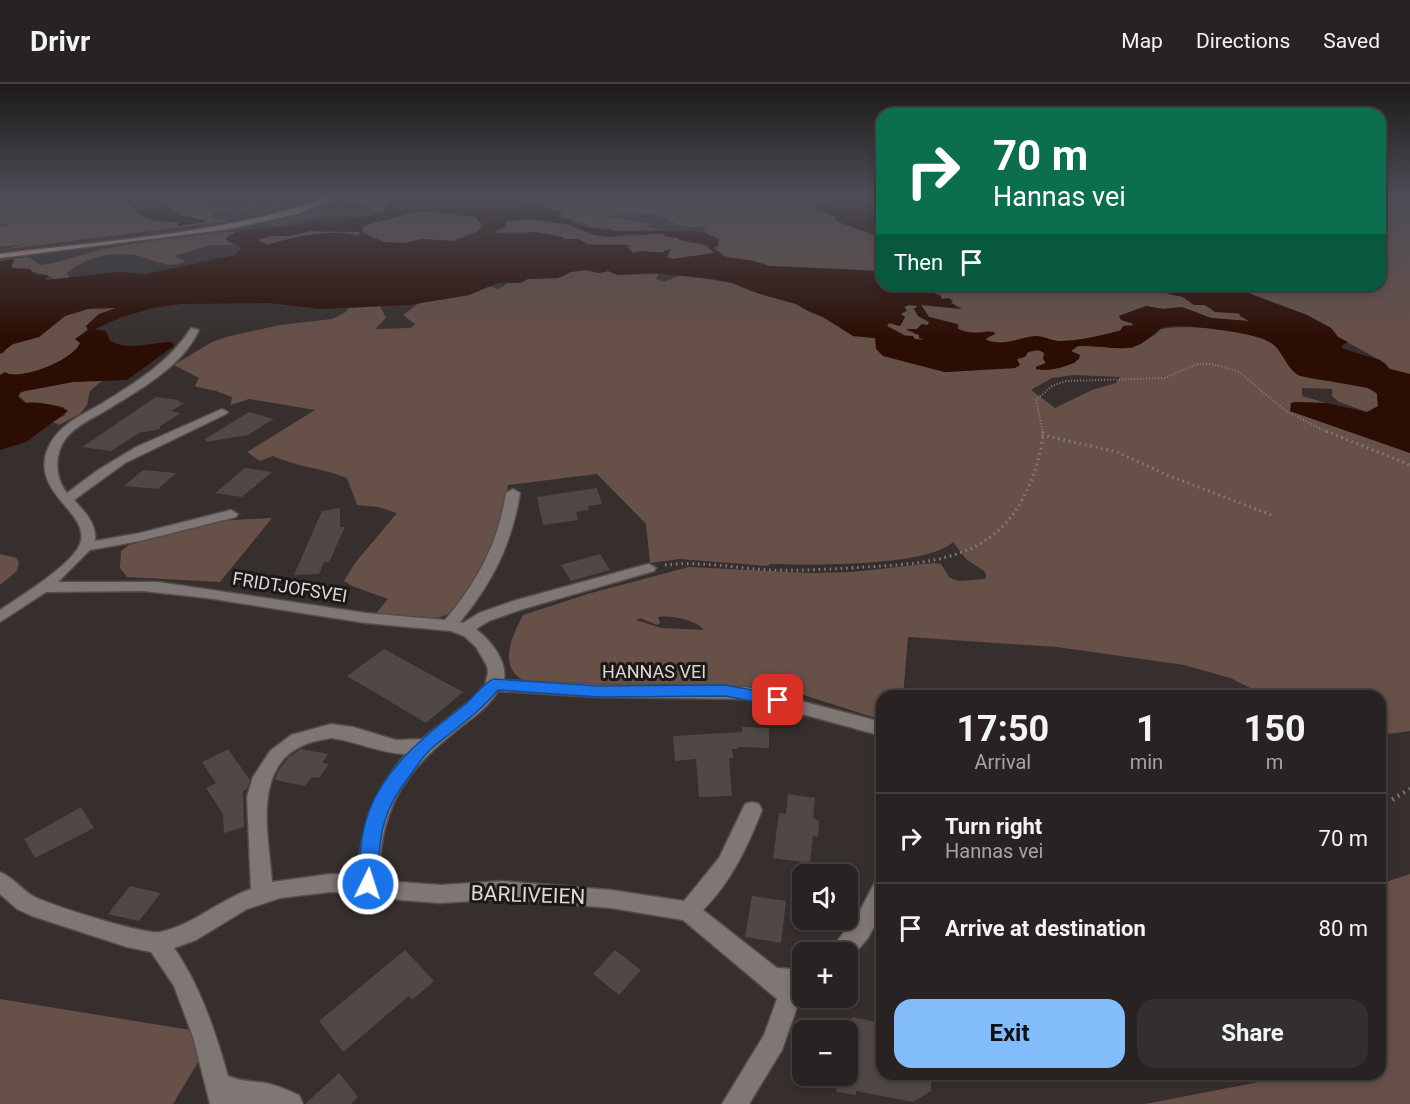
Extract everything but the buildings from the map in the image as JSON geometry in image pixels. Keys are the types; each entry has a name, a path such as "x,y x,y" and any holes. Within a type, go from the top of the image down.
{"main road":[{"path":"0,256 103,244"}],"street":[{"path":"86,547 88,536 86,522 55,484 51,465 53,447 58,438 72,426 167,363 188,346 194,330"},
{"path":"66,500 91,479 124,458 222,412"},
{"path":"449,625 468,602 506,537 513,493"},
{"path":"0,617 40,587 86,547 231,514"},
{"path":"368,884 371,837 378,811 407,763 424,746 480,702 494,685 497,675 489,654 477,637 465,629 484,617 518,605 649,568"},
{"name":"FRIDTJOFSVEI","path":"40,587 157,587 208,593 330,614 449,625 465,629"},
{"name":"HANNAS VEI","path":"494,685 599,691 725,691 794,704 876,727"},
{"path":"262,894 257,797 262,777 276,756 297,740 331,731 353,734 396,747 424,746"},
{"path":"688,911 708,893 725,868 738,846 752,810"},
{"name":"BARLIVEIEN","path":"0,880 24,902 40,909 127,937 158,943 188,933 262,894 298,886 330,883 368,884 399,891 420,892 503,890 611,899 688,911 773,979 790,996 774,1042 735,1104"},
{"path":"853,942 876,904"},
{"path":"158,943 183,980 205,1037 221,1094 267,1096 290,1104"},
{"path":"773,979 792,980"}],"path":[{"path":"649,568 695,563 792,570 905,564 954,553 984,542 1007,524 1017,509 1029,482 1038,457 1042,435 1042,421 1035,408 1036,400 1058,383 1078,380 1165,378 1179,374 1191,364 1210,363 1235,368 1251,377 1284,410 1302,421 1410,465"},
{"path":"1042,435 1117,452 1199,488 1274,516"},
{"path":"1386,802 1410,789"}],"shaded area":[{"path":"0,244 51,244 0,250 26,244 0,247"},
{"path":"135,244 236,245 210,245 174,256 185,261 173,265 135,255 108,255 81,263 67,273 70,278 54,279 11,267 14,261 12,259 29,257 40,265"},
{"path":"234,244 586,244 629,245 627,247 633,253 641,251 664,253 671,249 667,257 672,259 714,253 706,245 698,244 718,244 713,248 726,257 754,261 769,266 876,271 876,291 926,291 940,295 942,299 949,298 953,301 951,303 962,309 921,305 929,317 957,324 959,326 957,328 966,332 994,332 995,334 985,339 998,342 1036,336 1056,341 1075,340 1120,331 1123,326 1133,325 1121,320 1119,316 1146,306 1163,309 1182,307 1211,318 1249,321 1239,313 1215,312 1205,305 1194,305 1183,297 1168,294 1165,291 1243,291 1307,315 1331,328 1338,337 1348,342 1341,346 1344,349 1380,360 1390,369 1410,374 1410,453 1290,411 1291,403 1295,402 1326,403 1367,412 1378,406 1377,393 1368,388 1300,376 1290,368 1272,343 1245,334 1195,327 1168,327 1160,329 1144,342 1133,347 1078,346 1071,351 1080,355 1079,359 1059,368 1036,369 1046,363 1043,359 1044,353 1039,350 1028,352 1025,357 1017,359 1020,365 1015,368 945,372 883,356 876,349 875,338 853,336 823,317 796,304 732,283 653,273 618,275 608,271 599,273 588,270 570,272 558,278 498,283 469,295 409,305 321,309 269,303 181,304 153,308 122,317 95,329 106,331 110,341 124,346 169,342 174,346 127,380 73,382 20,392 18,397 26,403 48,404 68,411 26,442 0,450 0,375 5,372 21,374 33,372 68,356 76,350 80,343 75,339 88,330 86,326 99,314 116,308 87,309 65,316 39,337 13,344 0,354 0,262 12,259 14,261 12,268 30,269 34,274 50,276 45,278 46,280 118,272 146,274 235,255 242,248","holes":["918,306 914,309 918,316 929,322 928,325 922,324 917,329 906,329 924,340 905,336 887,326 889,323 900,326 905,317 901,314 907,310 904,307"]},
{"path":"588,244 700,244 706,245 714,253 672,259 667,257 670,250 633,253 628,245 623,244"},
{"path":"716,244 876,244 876,271 769,266 754,261 726,257 713,248 718,246"},
{"path":"1386,244 1410,244 1410,374 1390,369 1385,363 1338,337 1331,328 1307,315 1246,291 1386,291"},
{"path":"584,270 599,273 608,271 618,275 659,274 656,279 664,282 681,275 732,283 796,304 823,317 853,336 875,338 877,345 905,362 945,372 1015,368 1017,359 1037,350 1044,353 1046,363 1036,367 1044,370 1075,363 1077,354 1071,351 1078,346 1132,348 1161,329 1186,327 1251,335 1274,345 1299,375 1352,383 1369,389 1377,394 1378,407 1367,412 1339,402 1332,396 1332,389 1302,388 1302,396 1326,403 1299,402 1290,411 1410,453 1410,731 1386,734 1386,690 1255,690 1230,678 1184,665 1057,647 908,637 904,690 876,690 876,718 794,692 668,684 537,685 515,674 510,666 510,646 523,615 591,593 689,567 808,573 852,572 933,563 941,564 950,578 959,581 985,579 986,575 984,571 966,559 953,542 939,550 919,556 866,563 770,564 768,566 680,559 650,563 646,524 597,474 508,485 507,517 501,537 479,578 460,604 450,612 441,617 425,619 376,613 388,599 344,581 355,563 397,513 378,507 357,505 347,478 273,456 260,461 247,452 315,410 249,399 231,405 232,397 195,386 199,378 174,365 210,343 226,337 280,325 332,319 346,312 348,308 380,306 386,318 375,329 411,328 415,324 403,315 419,303 469,295 488,286 498,289 510,282 521,283 528,279 562,277 570,272","holes":["1073,375 1120,377 1116,383 1092,390 1055,408 1031,390 1052,378","658,617 670,617 695,623 704,630 661,628 636,620 640,618 657,625 660,623"]},
{"path":"924,291 1167,291 1183,297 1194,305 1205,305 1219,312 1241,314 1249,322 1211,318 1182,307 1163,309 1146,306 1119,316 1133,326 1106,334 1069,341 1039,337 998,343 985,340 992,335 988,331 981,334 959,330 957,324 929,317 921,305 962,309 951,303 949,298 942,299"},
{"path":"918,306 915,309 919,317 929,321 928,325 906,330 919,335 924,340 914,339 913,336 905,335 887,326 889,323 900,326 905,317 901,314 907,311 904,307"},
{"path":"96,307 117,308 99,314 86,326 88,329 76,339 80,343 76,349 61,361 31,372 0,375 0,354 5,352 4,349 13,344 39,337 65,316"},
{"path":"103,380 90,391 87,405 80,414 59,425 53,422 65,415 64,407 36,402 26,403 18,395 24,391 72,382"},
{"path":"272,518 220,582 127,577 120,568 121,551 129,545 217,521"},
{"path":"0,554 16,558 19,562 17,571 0,585"},
{"path":"1410,874 1410,1104 1145,1104 1259,1082 1258,1080 1386,1080 1386,882"},
{"path":"0,999 215,1034 173,1104 0,1104"}],"route":[{"path":"368,884 371,837 378,811 394,783 407,763 424,746 480,702 494,685 599,691 725,691 778,700"}]}
